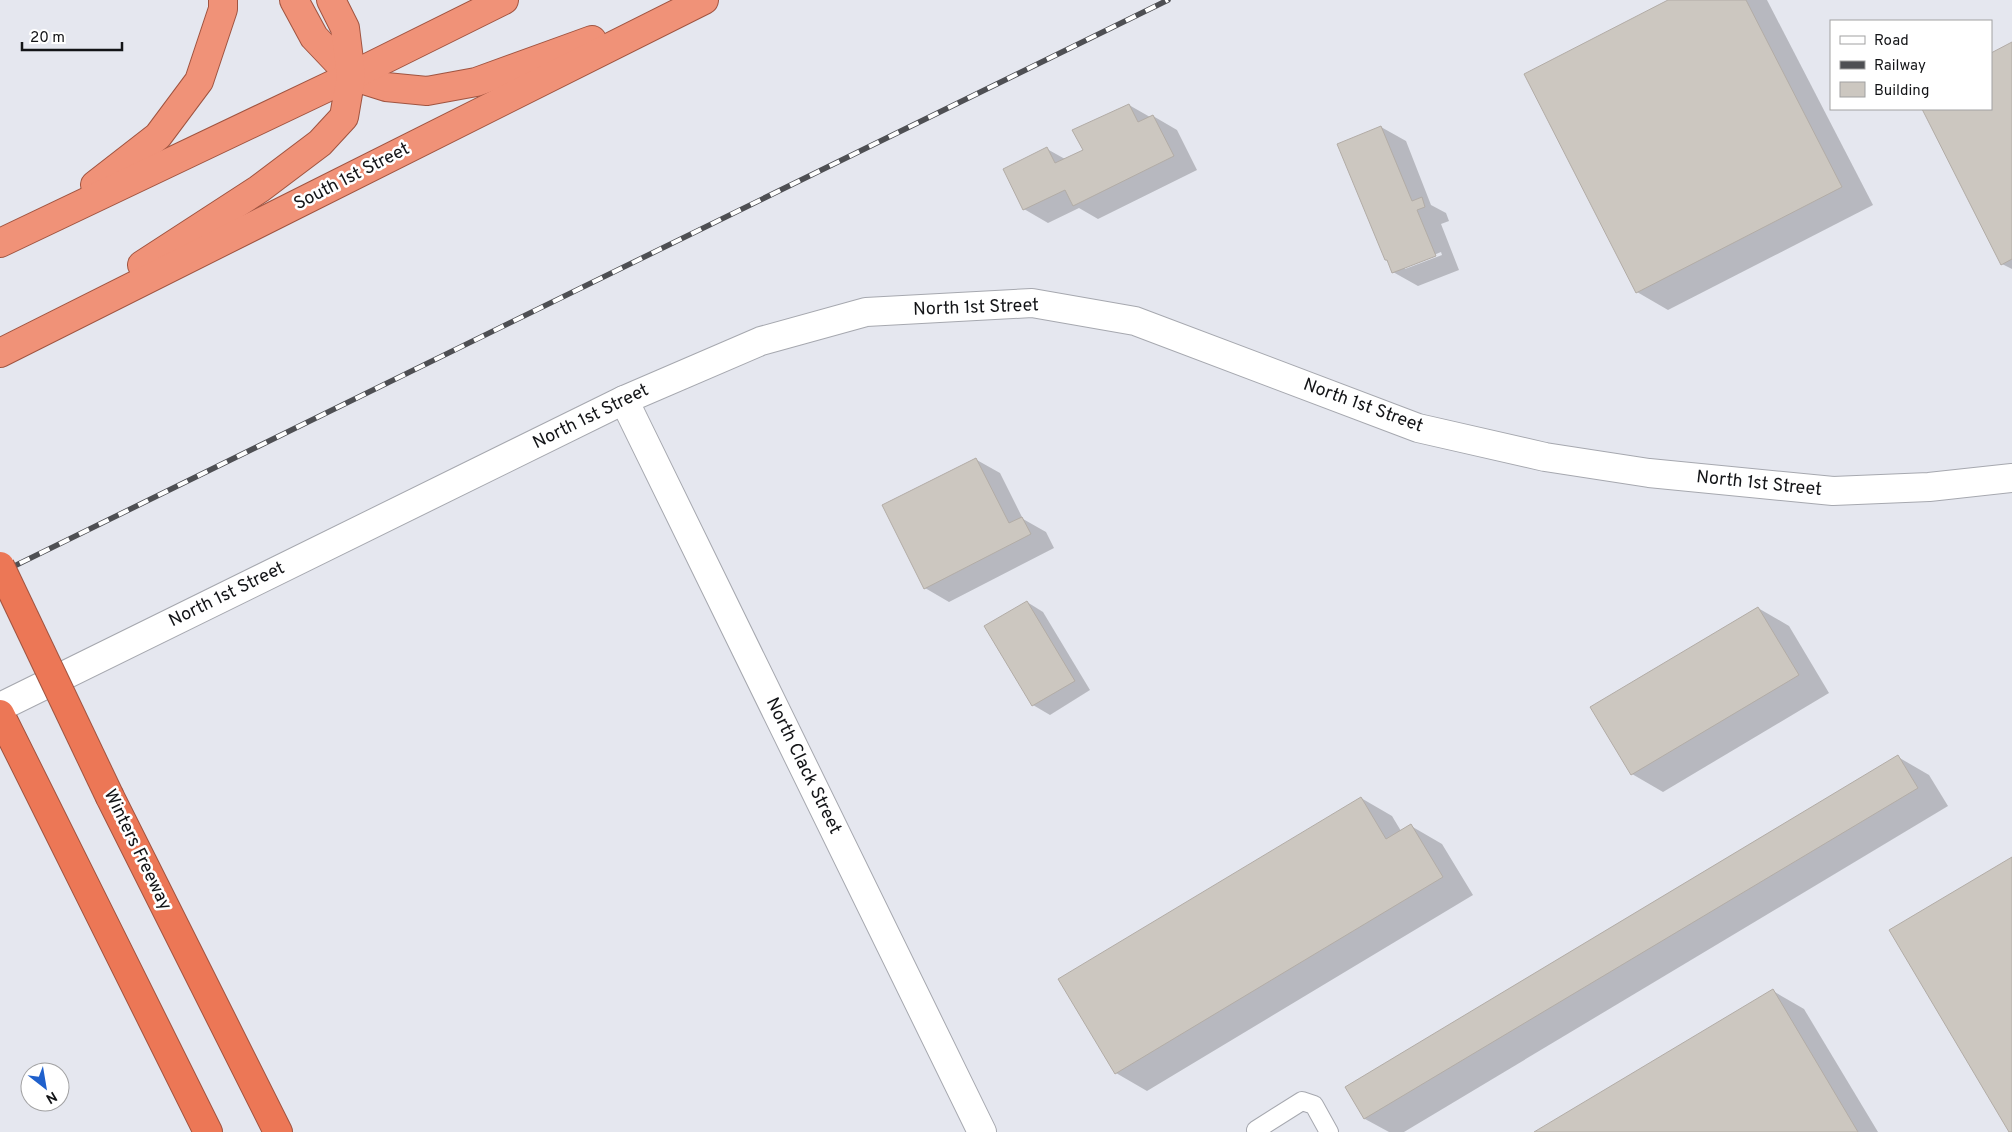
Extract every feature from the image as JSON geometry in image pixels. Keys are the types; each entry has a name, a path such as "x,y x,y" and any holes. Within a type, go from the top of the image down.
{"highway":[{"path":"52,218 158,136 199,80 223,9 223,0"},
{"path":"294,0 314,37 351,76 386,87 426,91 476,82 703,0"},
{"path":"27,340 259,190 320,144 344,117 351,76 345,28 331,0"},
{"path":"0,243 351,76 504,0"},
{"name":"South 1st Street","path":"0,353 703,0"},
{"name":"Winters Freeway","path":"0,566 110,796 278,1132"},
{"path":"0,714 208,1132"}],"main road":[{"name":"North 1st Street","path":"0,707 624,400 761,341 866,312 1032,303 1135,321 1418,428 1545,456 1649,473 1834,491 1929,487 2012,478"},
{"name":"North Clack Street","path":"624,400 982,1132"}],"lane":[{"path":"1255,1131 1302,1101 1314,1105 1330,1132"}],"building":[{"path":"1668,0 1746,0 1842,187 1636,293 1524,74"},
{"path":"2012,42 2012,259 2001,265 1923,110 1992,110 1992,52"},
{"path":"1129,104 1138,122 1153,115 1174,156 1073,206 1065,190 1023,210 1003,169 1047,147 1055,163 1083,150 1072,130"},
{"path":"1381,126 1412,201 1422,197 1425,207 1417,210 1436,256 1392,273 1337,144"},
{"path":"976,458 1009,523 1022,517 1031,534 924,589 882,505"},
{"path":"1027,601 1075,681 1032,706 984,626"},
{"path":"1758,607 1799,675 1631,775 1590,707"},
{"path":"1898,755 1918,788 1364,1119 1345,1087"},
{"path":"1361,797 1386,839 1411,824 1443,877 1115,1074 1058,979"},
{"path":"2012,857 2012,1132 2009,1132 1889,930"},
{"path":"1773,989 1858,1132 1534,1132"}],"railway":[{"path":"0,573 1168,0"}]}
